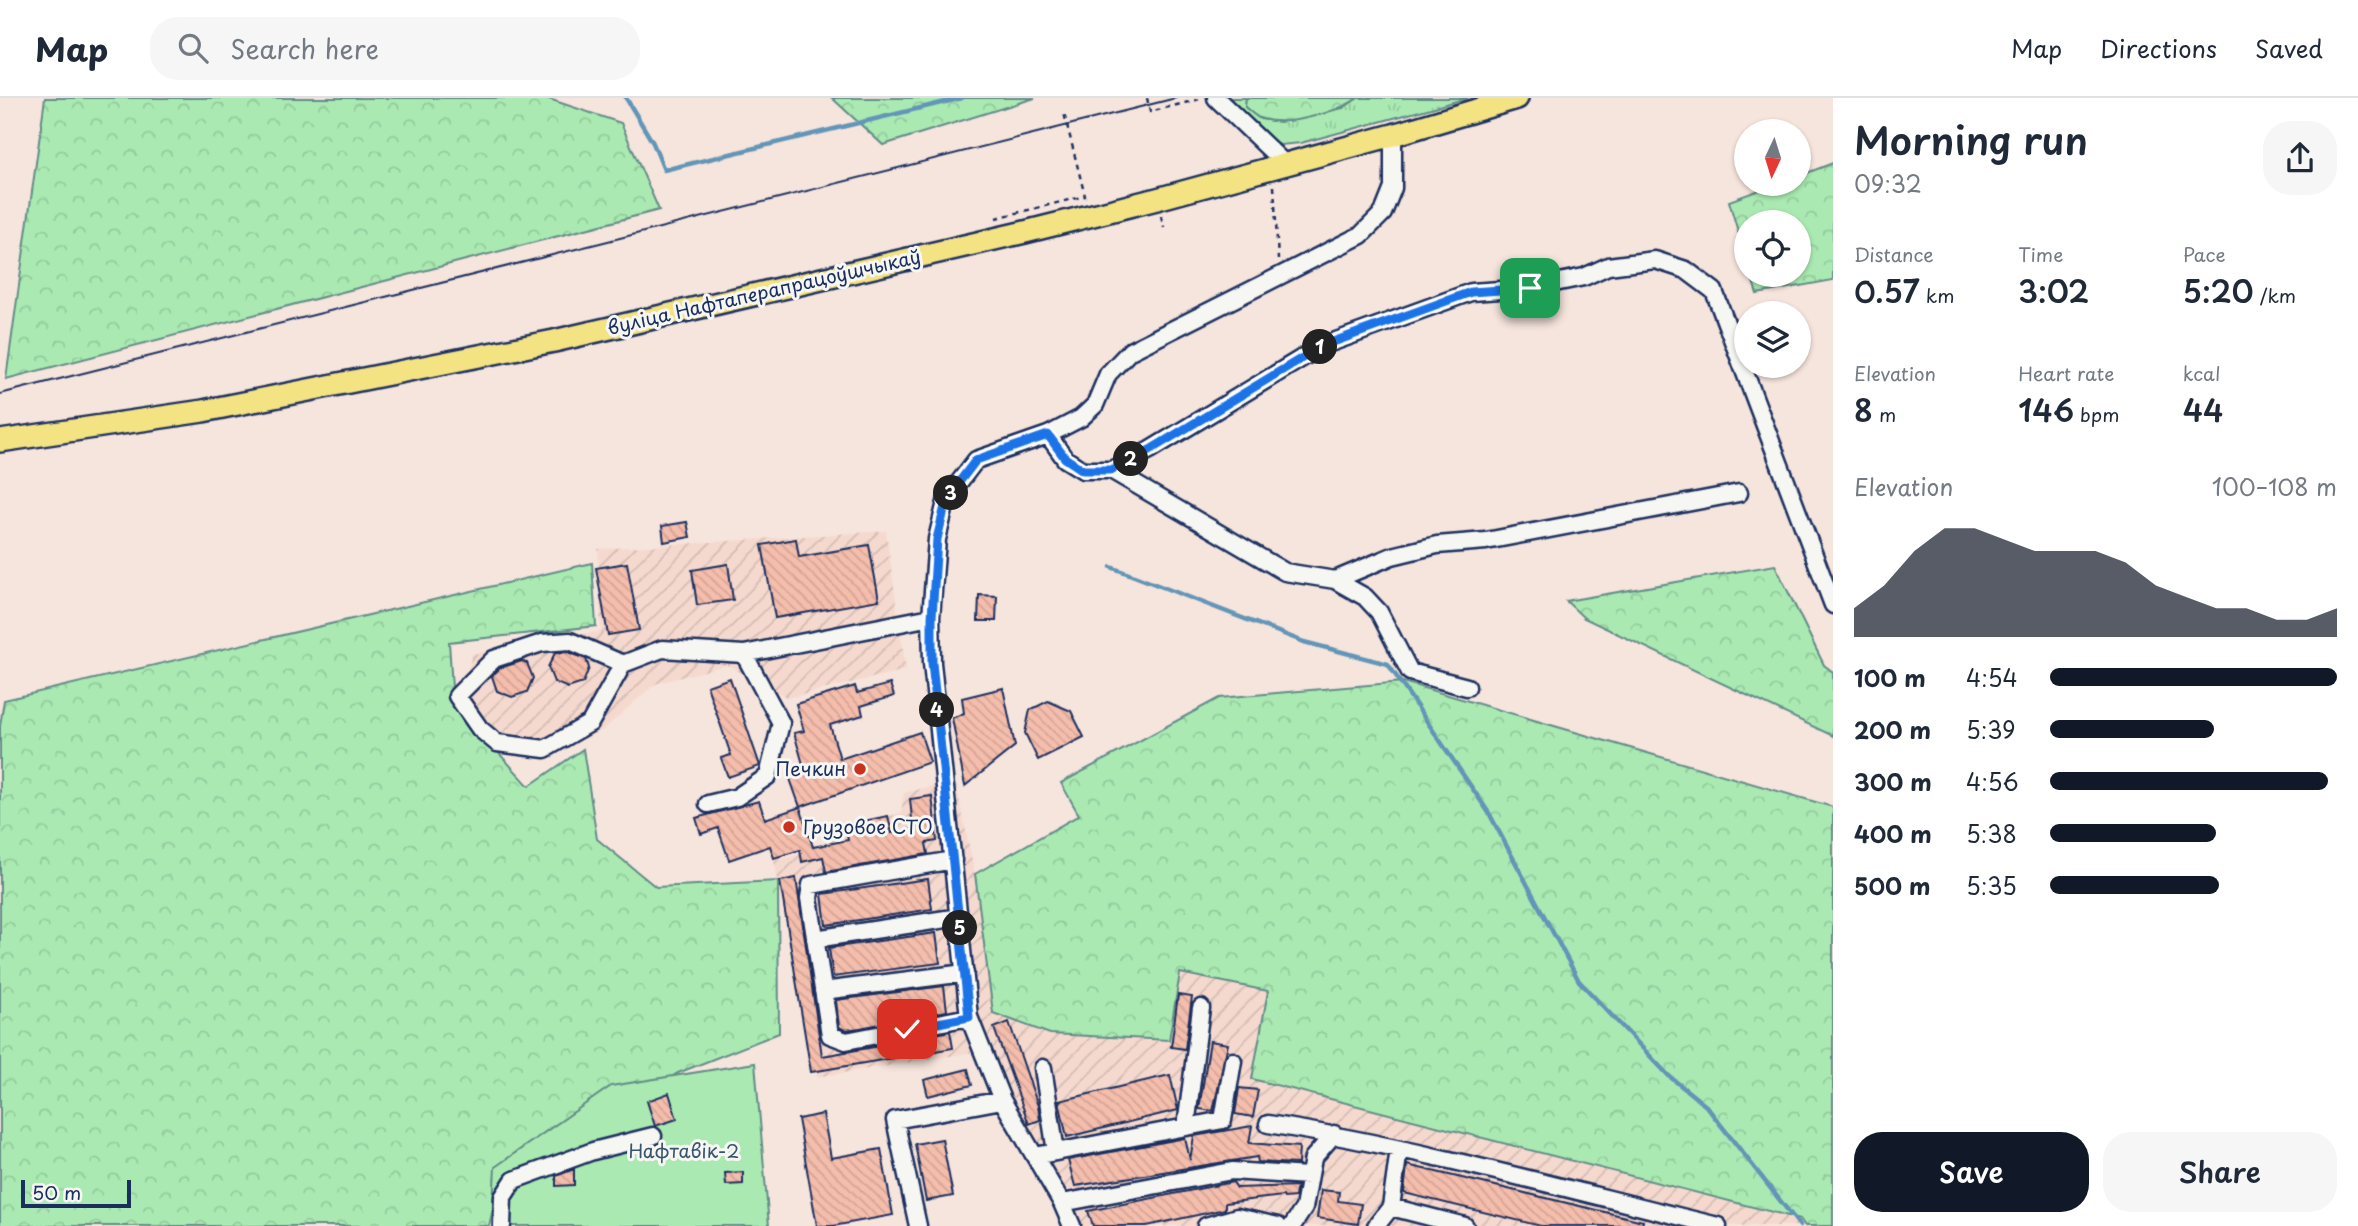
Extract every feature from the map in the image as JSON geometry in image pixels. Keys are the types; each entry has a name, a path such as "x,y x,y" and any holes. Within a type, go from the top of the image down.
{"main road":[{"name":"вуліца Нафтаперапрацоўшчыкаў","path":"0,441 203,411 554,341 1025,232 1280,167 1517,98"}],"street":[{"path":"1216,98 1280,167"},
{"path":"1072,1226 1062,1203 1002,1100 969,1017 932,663 937,539 947,498 976,460 1048,435 1081,418 1095,405 1108,374 1130,351 1361,235 1383,214 1394,188 1393,135"},
{"path":"1048,435 1065,458 1083,470 1111,470 1150,450 1322,346 1471,292 1530,288 1584,277 1608,266 1655,260 1686,270 1714,292 1833,605"},
{"path":"1111,470 1286,572 1335,580 1365,597 1379,612 1410,672 1467,687"},
{"path":"1335,580 1392,556 1437,545 1486,541 1739,493"},
{"path":"623,664 570,641 542,643 494,659 457,696 480,729 497,743 545,749 590,723 623,664 662,649 744,654 932,617"},
{"path":"708,804 737,797 768,776 781,723 744,654"},
{"path":"953,860 811,885 809,898 830,1035 846,1041 969,1017"},
{"path":"816,939 959,917"},
{"path":"823,991 964,973"},
{"path":"1186,1127 1201,1008"},
{"path":"1035,1156 1223,1120 1233,1061"},
{"path":"1043,1068 1056,1152"},
{"path":"918,1226 895,1120 1002,1100"},
{"path":"1268,1124 1334,1134 1718,1226"},
{"path":"1292,1226 1304,1208 1313,1158 1334,1134"},
{"path":"502,1226 503,1197 514,1180 593,1151 653,1136"},
{"path":"1376,1226 1391,1207 1399,1149"},
{"path":"1062,1203 1232,1171 1308,1176"},
{"path":"1391,1207 1465,1226"},
{"path":"1206,1226 1237,1216 1278,1226"}],"path":[{"path":"1147,98 1150,112 1203,98"},
{"path":"996,218 1085,197 1064,113"},
{"path":"1279,277 1280,167"}],"shaded area":[{"path":"886,531 906,670 788,698 727,665 655,684 603,730 543,758 494,736 460,699 472,654 601,631 598,549"},
{"path":"955,780 975,874 993,1013 1168,1040 1180,973 1269,991 1252,1079 1800,1219 1805,1226 1070,1226 1007,1126 975,1052 817,1077 774,861 820,849 851,826 901,813 904,793"}],"green space":[{"path":"45,98 546,98 621,123 659,210 6,379"},
{"path":"832,98 1035,98 883,145"},
{"path":"1223,98 1246,98 1245,107 1260,119 1280,122 1343,108 1358,98 1468,98 1301,143 1280,145 1266,139"},
{"path":"1246,98 1358,98 1325,113 1299,120 1273,121 1258,117 1245,107"},
{"path":"1833,163 1833,280 1811,284 1811,210 1734,210 1734,218 1729,201 1743,196 1811,196 1811,171"},
{"path":"1755,287 1795,287 1757,294"},
{"path":"592,563 596,626 449,642 453,703 529,786 583,749 597,839 656,887 778,881 779,1033 678,1073 499,1183 489,1226 0,1226 0,726 4,700"},
{"path":"1775,565 1824,665 1833,672 1833,736 1584,618 1566,601"},
{"path":"1403,682 1833,807 1833,1226 1805,1226 1800,1219 1252,1079 1268,991 1180,973 1169,1040 1050,1034 993,1013 975,874 1079,815 1061,783 1219,698"},
{"name":"Нафтавік-2","path":"755,1063 769,1226 492,1226 495,1167 611,1086"}],"building":[{"path":"687,522 690,537 664,542 662,526"},
{"path":"796,539 799,557 869,545 879,600 775,618 762,545"},
{"path":"627,563 639,630 608,635 596,568"},
{"path":"728,564 733,600 697,605 692,570"},
{"path":"979,595 997,596 996,621 978,621"},
{"path":"568,652 586,659 589,668 583,683 568,688 554,682 548,667 555,653"},
{"path":"522,661 527,663 533,678 527,692 512,697 497,691 492,676 500,668"},
{"path":"730,678 760,766 728,777 721,758 731,755 707,686"},
{"path":"890,684 894,696 861,706 863,715 830,725 840,759 920,732 930,762 800,807 789,776 805,771 794,733 804,731 796,704 855,686 857,693"},
{"path":"1003,688 1015,746 965,786 952,718 964,713 962,698"},
{"path":"1048,701 1071,711 1084,737 1038,760 1025,733 1030,710"},
{"path":"932,796 937,841 926,843 928,854 826,872 823,857 802,862 800,850 774,858 770,846 729,860 718,828 701,834 696,818 759,801 765,819 800,807 813,847 848,840 845,825 888,816 892,833 913,829 910,799"},
{"path":"796,878 822,1056 932,1037 931,1035 950,1031 953,1048 811,1072 780,881"},
{"path":"928,879 932,909 826,925 822,894"},
{"path":"936,933 940,963 833,977 829,948"},
{"path":"944,986 947,1011 860,1028 845,1030 839,1027 836,1000"},
{"path":"1178,995 1192,997 1185,1049 1171,1047"},
{"path":"1009,1022 1038,1106 1040,1120 1029,1124 994,1028"},
{"path":"1210,1041 1228,1044 1213,1111 1199,1109"},
{"path":"968,1069 972,1085 928,1096 924,1080"},
{"path":"1170,1075 1178,1110 1067,1137 1059,1101"},
{"path":"1239,1088 1258,1090 1253,1117 1235,1114"},
{"path":"669,1093 677,1119 655,1126 647,1101"},
{"path":"823,1114 831,1158 881,1149 893,1215 833,1226 817,1226 798,1119"},
{"path":"1252,1126 1249,1143 1299,1147 1298,1164 1258,1162 1257,1157 1075,1186 1068,1160 1185,1138 1190,1160 1194,1136"},
{"path":"942,1139 953,1196 926,1201 915,1144"},
{"path":"1407,1165 1643,1221 1642,1226 1541,1226 1404,1193"},
{"path":"574,1169 574,1185 556,1186 556,1176"},
{"path":"743,1172 743,1184 726,1185 725,1173"},
{"path":"1233,1182 1237,1188 1297,1186 1295,1197 1225,1203 1225,1209 1147,1226 1093,1226 1088,1211"},
{"path":"1321,1190 1339,1192 1338,1201 1361,1204 1358,1224 1317,1218"}],"waterway":[{"path":"626,98 653,143 664,170 962,98"},
{"path":"1111,567 1304,642 1388,664 1489,813 1579,981 1669,1076 1706,1106 1800,1226"}],"tram line":[{"path":"0,394 1176,98"}],"place":[{"name":"Печкин","path":"860,769"},
{"name":"Грузовое СТО","path":"789,827"}],"route":[{"path":"907,1029 969,1017 932,663 932,617 937,539 947,498 976,460 1048,435 1065,458 1083,470 1111,470 1150,450 1210,411 1322,346 1471,292 1530,288"}]}
